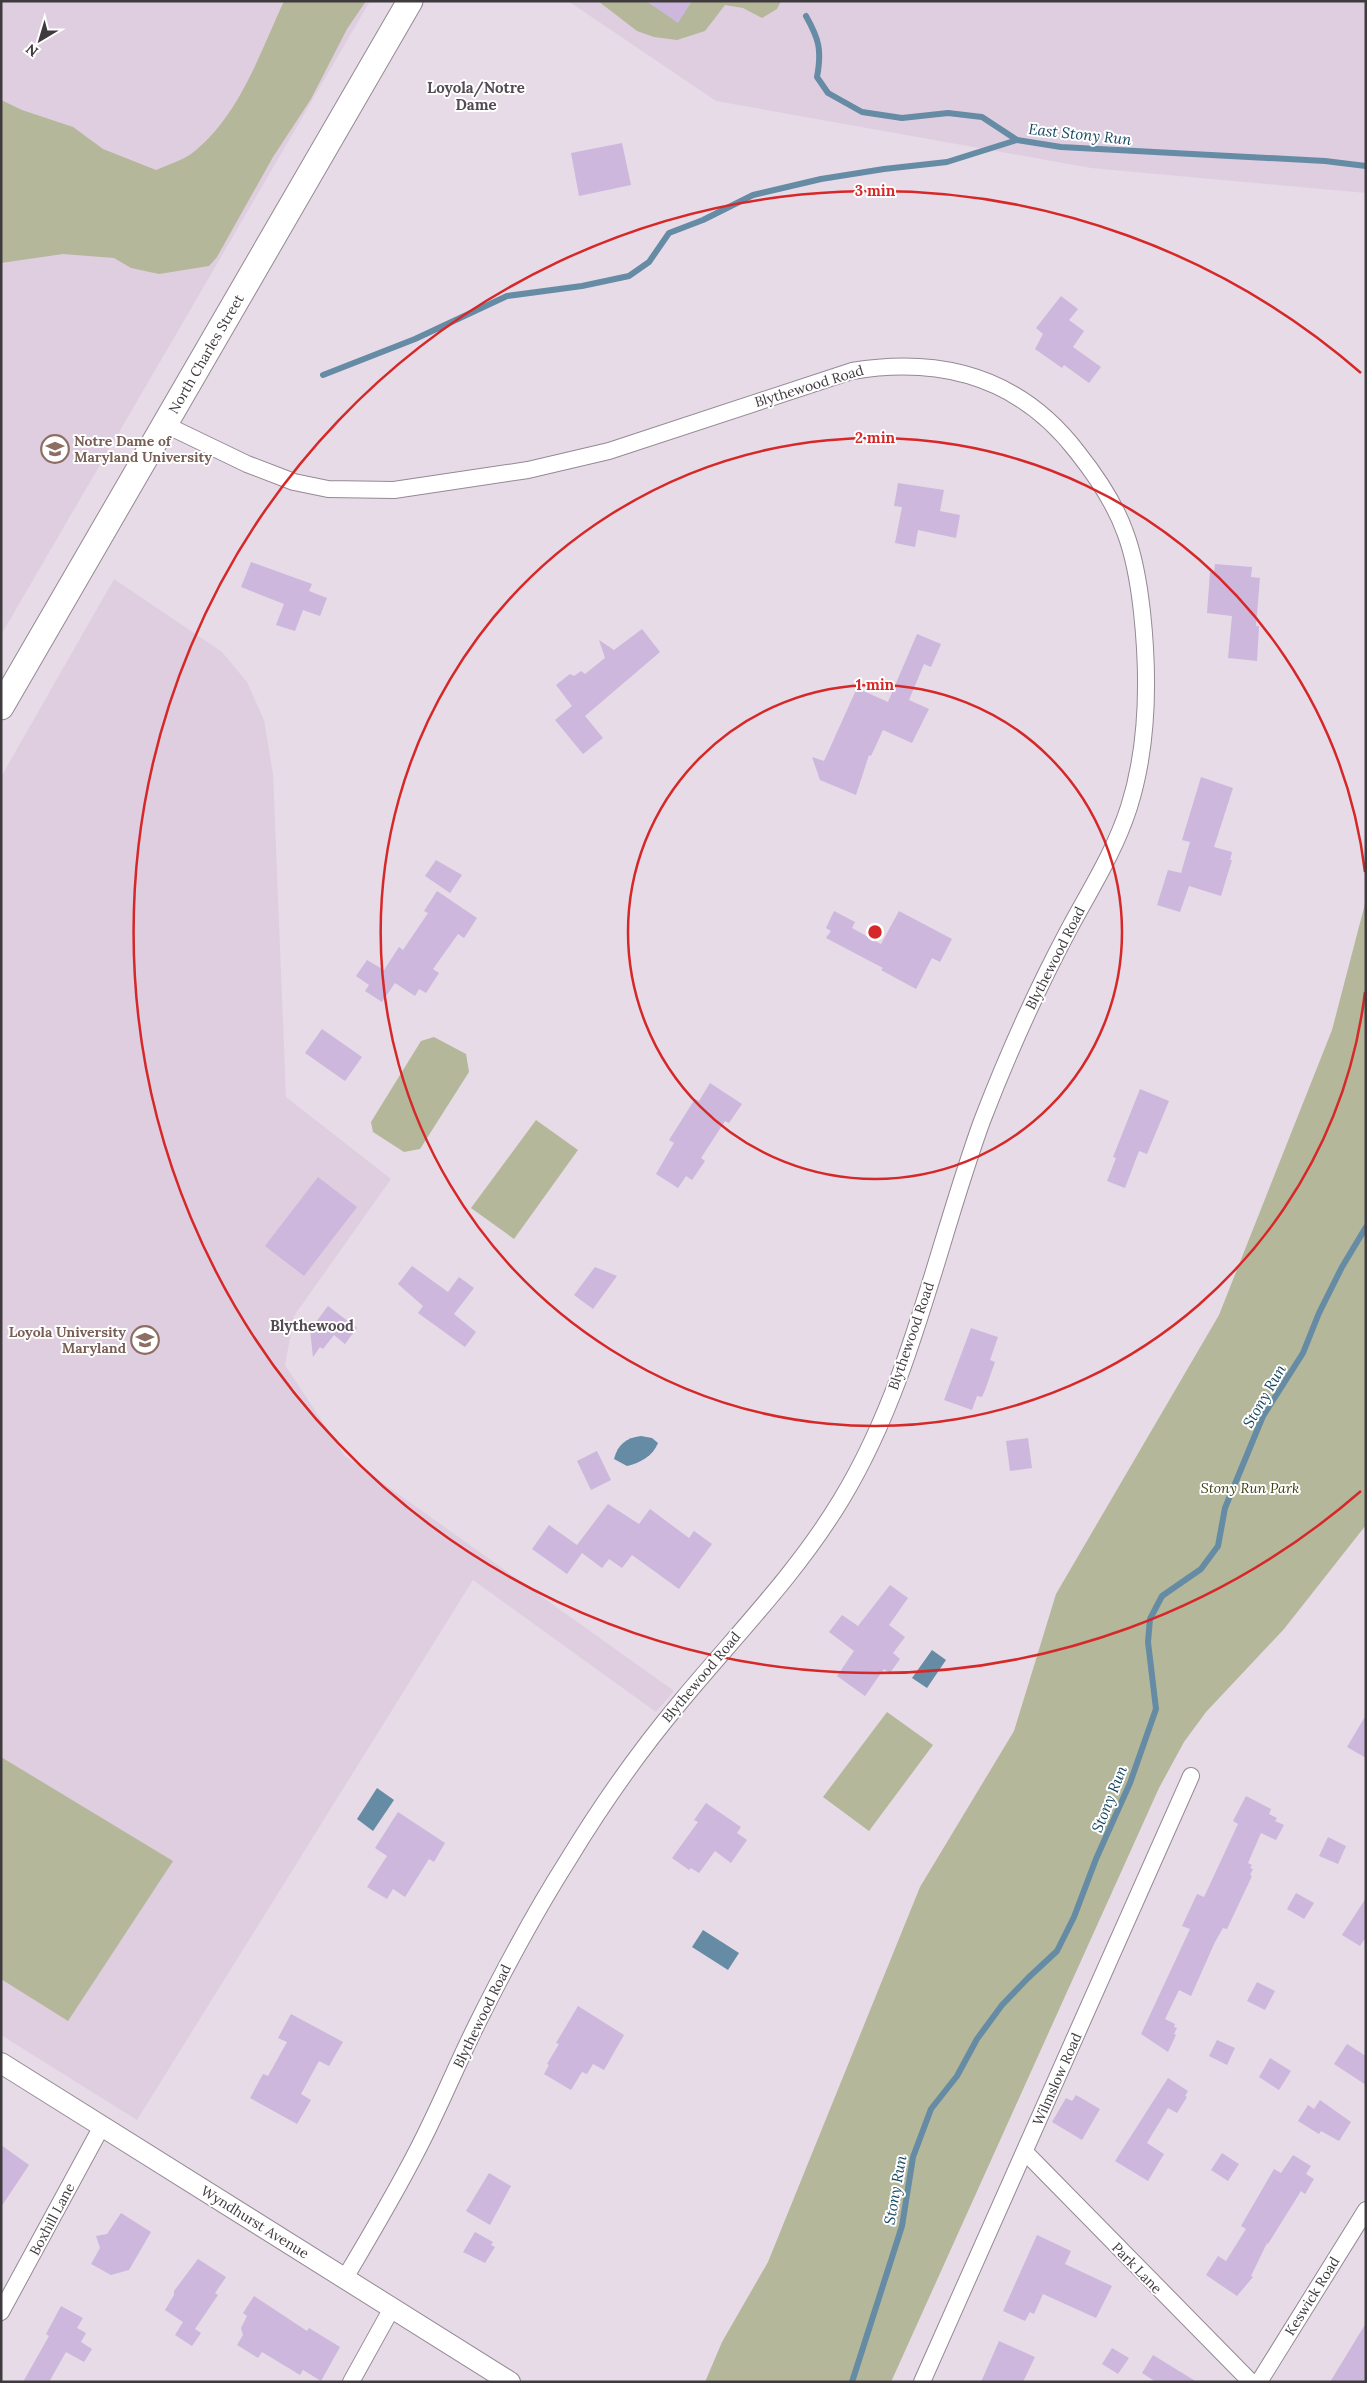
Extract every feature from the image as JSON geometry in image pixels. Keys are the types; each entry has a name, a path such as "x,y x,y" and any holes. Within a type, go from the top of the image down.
{"main road":[{"name":"North Charles Street","path":"1,707 410,1"}],"street":[{"name":"Blythewood Road","path":"166,424 231,458 294,482 328,490 386,491 434,486 519,471 609,451 852,371 878,366 910,365 948,369 972,375 1012,393 1051,422 1070,442 1100,485 1126,533 1134,565 1147,659 1146,713 1142,746 1128,810 1100,874 1051,964 1012,1045 970,1155 903,1364 863,1461 838,1506 807,1550 666,1719 582,1836 509,1962 423,2140 344,2278"},
{"name":"Wilmslow Road","path":"922,2382 1191,1776"},
{"name":"Wyndhurst Avenue","path":"1,2063 510,2382"},
{"name":"Boxhill Lane","path":"1,2312 102,2126"},
{"name":"Park Lane","path":"1025,2152 1251,2382"},
{"name":"Keswick Road","path":"1259,2382 1366,2210"},
{"path":"352,2382 392,2308"}],"shaded area":[{"path":"1,1 370,1 1,635"},
{"path":"568,1 1366,1 1366,193 1091,168 716,101"},
{"name":"Loyola University Maryland","path":"114,579 222,652 247,682 264,720 273,774 286,1097 391,1179 294,1316 285,1365 345,1456 674,1691 656,1712 473,1580 137,2120 1,2035 1,777"}],"green space":[{"path":"284,1 366,1 347,29 311,99 273,157 217,257 209,266 159,274 131,268 114,258 63,254 1,263 1,100 22,110 73,127 103,149 156,170 191,154 208,139 222,122 246,84"},
{"path":"598,1 781,1 777,9 762,18 743,8 725,5 705,31 677,40 654,37 637,31"},
{"name":"Stony Run Park","path":"1366,900 1366,1525 1284,1629 1206,1712 1184,1742 1159,1788 891,2382 705,2382 722,2342 768,2262 920,1887 1014,1731 1056,1594 1219,1315 1332,1030"},
{"path":"434,1037 466,1054 469,1072 420,1149 404,1152 373,1132 371,1122 421,1041"},
{"path":"536,1120 578,1150 514,1239 471,1208"},
{"path":"887,1712 933,1745 869,1831 823,1797"},
{"path":"1,1757 173,1861 68,2021 1,1979"}],"water":[{"path":"641,1436 652,1438 658,1443 653,1452 641,1461 627,1466 614,1459 623,1443 631,1438"},
{"path":"932,1650 946,1660 927,1688 912,1678"},
{"path":"377,1788 394,1800 373,1831 357,1819"},
{"path":"703,1930 739,1953 728,1970 692,1947"}],"building":[{"path":"646,1 692,1 678,23"},
{"path":"622,143 631,185 579,196 571,153"},
{"path":"1061,296 1078,309 1069,320 1084,331 1073,347 1101,367 1089,383 1064,365 1062,368 1035,349 1043,334 1036,328"},
{"path":"898,483 944,490 940,511 960,515 956,538 918,530 915,547 895,543 902,507 894,506"},
{"path":"251,562 312,584 309,591 327,598 320,616 303,610 295,631 276,625 284,604 241,587"},
{"path":"1215,564 1252,567 1251,577 1260,578 1256,626 1259,626 1257,661 1228,658 1232,616 1207,613 1210,572 1214,573"},
{"path":"642,629 660,652 585,716 603,738 583,754 555,720 572,706 556,685 570,674 574,676 581,671 585,674 605,658 599,640 614,650"},
{"path":"917,634 941,644 931,667 924,664 909,700 929,709 912,743 883,730 871,756 869,755 856,795 820,780 812,757 824,761 857,688 888,702"},
{"path":"1201,777 1233,788 1214,847 1232,852 1230,860 1232,860 1221,896 1189,886 1180,912 1157,905 1168,870 1181,873 1190,842 1182,840"},
{"path":"436,860 462,875 450,893 425,876"},
{"path":"437,891 477,918 464,938 458,934 433,969 439,973 426,993 419,989 415,996 395,983 382,1002 365,991 369,985 356,976 367,960 384,970 399,947 403,950 428,913 424,911"},
{"path":"834,911 855,922 852,928 881,944 899,911 952,939 940,962 932,958 916,989 881,970 883,968 826,938 831,931 826,928"},
{"path":"322,1029 362,1057 345,1081 305,1053"},
{"path":"710,1083 742,1104 729,1123 725,1121 701,1158 705,1161 692,1180 686,1176 678,1188 656,1174 674,1143 669,1140 695,1099 699,1101"},
{"path":"1140,1089 1169,1101 1147,1154 1139,1151 1125,1188 1107,1181 1116,1158 1113,1157"},
{"path":"318,1177 357,1207 304,1276 265,1246"},
{"path":"412,1266 448,1292 459,1277 474,1288 454,1314 476,1332 465,1347 418,1313 423,1306 398,1284"},
{"path":"595,1267 617,1276 593,1309 574,1295"},
{"path":"328,1306 357,1328 345,1344 334,1335 323,1349 320,1347 313,1357 310,1330"},
{"path":"971,1328 998,1337 990,1360 995,1362 982,1397 977,1396 972,1410 944,1400"},
{"path":"1028,1438 1032,1468 1010,1471 1006,1441"},
{"path":"597,1451 611,1480 591,1490 577,1461"},
{"path":"608,1504 639,1524 650,1509 689,1538 694,1531 712,1544 679,1589 632,1555 622,1568 609,1559 602,1568 582,1553 567,1574 532,1549 549,1525 577,1545"},
{"path":"890,1585 908,1598 889,1625 905,1637 893,1653 900,1659 890,1673 884,1669 865,1696 837,1676 854,1651 829,1632 842,1615 858,1626"},
{"path":"1366,1715 1366,1758 1347,1747"},
{"path":"1246,1796 1271,1809 1269,1814 1277,1818 1275,1821 1284,1825 1276,1840 1261,1833 1248,1863 1252,1865 1250,1868 1253,1869 1250,1875 1252,1876 1227,1929 1223,1928 1215,1942 1191,1996 1179,1990 1165,2019 1175,2024 1174,2027 1177,2028 1174,2034 1176,2035 1168,2052 1141,2034 1190,1929 1182,1926 1197,1894 1204,1897 1238,1824 1233,1821"},
{"path":"706,1803 741,1827 737,1833 747,1840 731,1863 715,1851 699,1873 691,1868 689,1870 672,1858 698,1822 694,1820"},
{"path":"398,1812 445,1843 434,1862 429,1859 405,1897 393,1889 387,1899 367,1887 387,1856 375,1848"},
{"path":"1328,1837 1346,1846 1338,1864 1319,1856"},
{"path":"1296,1893 1314,1903 1304,1919 1287,1909"},
{"path":"1366,1898 1366,1937 1360,1946 1342,1935"},
{"path":"1257,1982 1275,1991 1265,2010 1247,2001"},
{"path":"578,2006 624,2035 604,2070 593,2064 587,2074 582,2072 571,2090 544,2074 549,2065 547,2064 559,2044 556,2043"},
{"path":"291,2014 343,2042 329,2066 319,2061 301,2094 311,2100 297,2124 250,2098 263,2074 268,2076 287,2042 278,2038"},
{"path":"1217,2040 1235,2048 1227,2065 1209,2056"},
{"path":"1347,2044 1366,2056 1366,2085 1334,2064"},
{"path":"1270,2058 1291,2071 1279,2090 1259,2077"},
{"path":"1168,2078 1188,2091 1185,2096 1187,2097 1177,2113 1168,2108 1147,2143 1164,2154 1148,2181 1115,2161"},
{"path":"1076,2095 1100,2109 1082,2140 1052,2122 1066,2098 1072,2101"},
{"path":"1320,2100 1351,2122 1339,2141 1321,2131 1319,2134 1298,2121 1308,2105 1314,2109"},
{"path":"1,2145 29,2165 1,2207"},
{"path":"1222,2153 1239,2164 1228,2181 1211,2170"},
{"path":"1293,2155 1311,2166 1306,2174 1314,2179 1305,2194 1301,2191 1267,2243 1251,2276 1253,2277 1237,2296 1206,2275 1218,2256 1226,2261 1246,2229 1241,2226 1274,2169 1281,2173"},
{"path":"489,2173 511,2186 490,2225 466,2211"},
{"path":"121,2213 151,2232 129,2270 111,2275 91,2264 100,2248 96,2236 107,2234"},
{"path":"475,2232 493,2242 491,2245 495,2247 485,2263 463,2252"},
{"path":"1037,2235 1071,2251 1065,2264 1112,2286 1096,2318 1043,2294 1034,2314 1030,2312 1025,2321 1003,2311"},
{"path":"198,2259 226,2277 215,2293 218,2295 195,2329 201,2333 192,2346 175,2335 183,2322 165,2310 174,2295 174,2291"},
{"path":"254,2296 307,2331 309,2328 340,2347 321,2381 303,2370 300,2375 262,2352 258,2358 237,2345 243,2335 241,2328 247,2316 243,2313"},
{"path":"61,2306 83,2318 77,2328 86,2333 81,2342 92,2349 84,2362 66,2352 49,2382 23,2382 49,2336 46,2334"},
{"path":"1366,2323 1366,2382 1330,2382"},
{"path":"999,2341 1035,2357 1023,2382 981,2382"},
{"path":"1112,2348 1129,2358 1118,2374 1102,2364"},
{"path":"1153,2355 1197,2382 1156,2382 1142,2373"}],"waterway":[{"name":"East Stony Run","path":"806,16 817,38 819,52 817,77 828,93 862,112 902,118 948,113 982,117 1017,140 1061,147 1325,161 1366,166"},
{"path":"323,375 415,339 507,296 582,286 629,276 649,262 669,233 703,220 753,195 821,179 947,162 1017,140"},
{"name":"Stony Run","path":"852,2382 902,2226 913,2157 931,2109 957,2076 977,2039 1002,2005 1057,1951 1074,1917 1096,1859 1130,1783 1156,1709 1148,1642 1150,1619 1162,1596 1201,1569 1218,1546 1225,1508 1263,1416 1303,1353 1319,1313 1342,1267 1366,1227"}],"place":[{"name":"Notre Dame of Maryland University","path":"55,449"},
{"name":"Loyola University Maryland","path":"145,1340"}],"district":[{"name":"Loyola/Notre Dame","path":"476,96"},
{"name":"Blythewood","path":"312,1325"}]}
